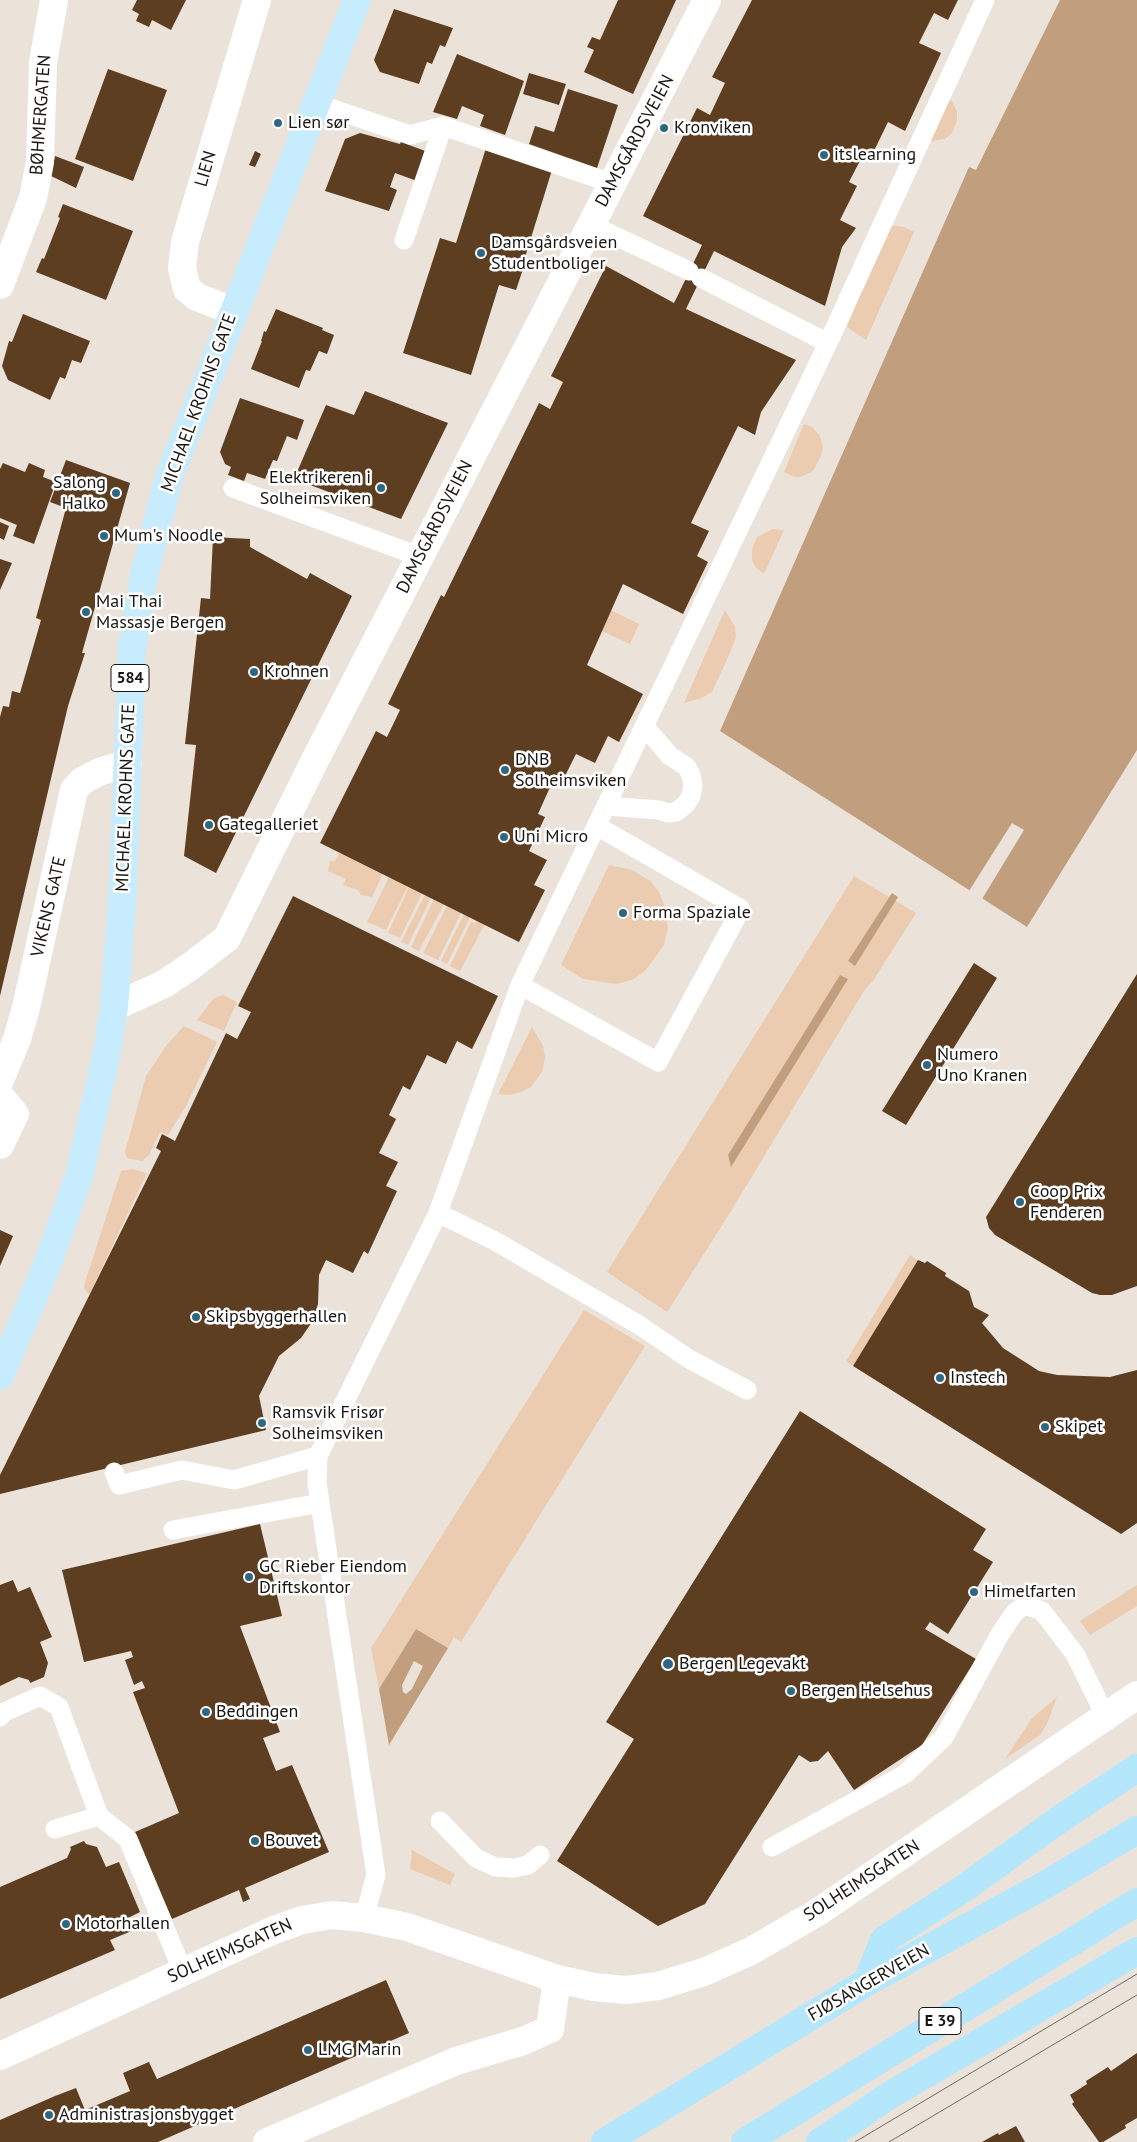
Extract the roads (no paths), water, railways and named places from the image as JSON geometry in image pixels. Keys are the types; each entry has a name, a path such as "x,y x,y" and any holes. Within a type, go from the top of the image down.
{"highway":[{"path":"867,1982 884,1940 963,1889 1062,1818 1137,1768"},
{"name":"FJØSANGERVEIEN","path":"605,2142 867,1982 1045,1885 1137,1830"},
{"name":"E 39","path":"745,2142 1137,1902"},
{"name":"E 39","path":"820,2142 890,2095 1137,1951"}],"main road":[{"name":"MICHAEL KROHNS GATE","path":"0,1376 47,1265 79,1177 107,1052 114,1008 122,905 132,648 145,571 169,477 357,0"}],"street":[{"name":"BØHMERGATEN","path":"0,285 33,198 40,162 43,62 54,0"},
{"name":"LIEN","path":"233,311 197,297 187,289 182,268 185,242 257,0"},
{"name":"DAMSGÅRDSVEIEN","path":"114,1008 164,984 227,938 314,762 361,675 590,224 614,184 707,0"},
{"name":"VIKENS GATE","path":"0,1080 17,1039 26,1008 74,790 82,781 99,772 128,763"},
{"path":"0,1096 14,1114 0,1145"},
{"name":"SOLHEIMSGATEN","path":"0,2056 302,1920 332,1916 364,1918 407,1927 557,1979 594,1987 626,1990 658,1986 704,1972 751,1951 818,1912 1137,1696"},
{"path":"267,2142 456,2061 523,2041 550,2029 557,1979"}],"lane":[{"path":"364,1918 376,1875 317,1483 318,1456 438,1213 520,985 828,343 985,0"},
{"path":"315,103 410,135 444,126 614,184"},
{"path":"404,240 444,126"},
{"path":"590,224 828,343"},
{"path":"233,488 413,554"},
{"path":"606,806 659,810 668,813 676,812 686,804 691,796 693,786 687,767 670,756 645,726"},
{"path":"520,985 658,1062 742,909 597,826"},
{"path":"438,1213 495,1241 639,1325 689,1359 748,1390"},
{"path":"114,1472 119,1486 182,1470 234,1480 318,1456"},
{"path":"172,1530 320,1502"},
{"path":"772,1847 905,1774 944,1737 1000,1634 1014,1612 1024,1605 1034,1607 1046,1615 1076,1654 1106,1717"},
{"path":"0,1717 2,1713 40,1696 59,1707 98,1816 128,1839 183,1972"},
{"path":"54,1829 98,1816"},
{"path":"440,1821 476,1858 495,1867 514,1868 528,1865 540,1855"}],"tram line":[{"path":"855,2142 1137,1974"},
{"path":"889,2142 1137,1995"}],"place":[{"name":"Lien sør","path":"278,123"},
{"name":"Kronviken","path":"664,128"},
{"name":"itslearning","path":"824,155"},
{"name":"Damsgårdsveien Studentboliger","path":"481,253"},
{"name":"Elektrikeren i Solheimsviken","path":"381,488"},
{"name":"Salong Halko","path":"116,493"},
{"name":"Mum's Noodle","path":"104,536"},
{"name":"Mai Thai Massasje Bergen","path":"86,612"},
{"name":"Krohnen","path":"254,672"},
{"name":"DNB Solheimsviken","path":"505,770"},
{"name":"Gategalleriet","path":"209,825"},
{"name":"Uni Micro","path":"504,837"},
{"name":"Forma Spaziale","path":"623,913"},
{"name":"Numero Uno Kranen","path":"927,1065"},
{"name":"Coop Prix Fenderen","path":"1020,1202"},
{"name":"Skipsbyggerhallen","path":"196,1317"},
{"name":"Instech","path":"940,1378"},
{"name":"Ramsvik Frisør Solheimsviken","path":"262,1423"},
{"name":"Skipet","path":"1045,1427"},
{"name":"GC Rieber Eiendom Driftskontor","path":"249,1577"},
{"name":"Himelfarten","path":"974,1592"},
{"name":"Bergen Legevakt","path":"668,1664"},
{"name":"Bergen Helsehus","path":"791,1691"},
{"name":"Beddingen","path":"206,1712"},
{"name":"Bouvet","path":"255,1841"},
{"name":"Motorhallen","path":"66,1924"},
{"name":"LMG Marin","path":"308,2050"},
{"name":"Administrasjonsbygget","path":"49,2115"}]}
